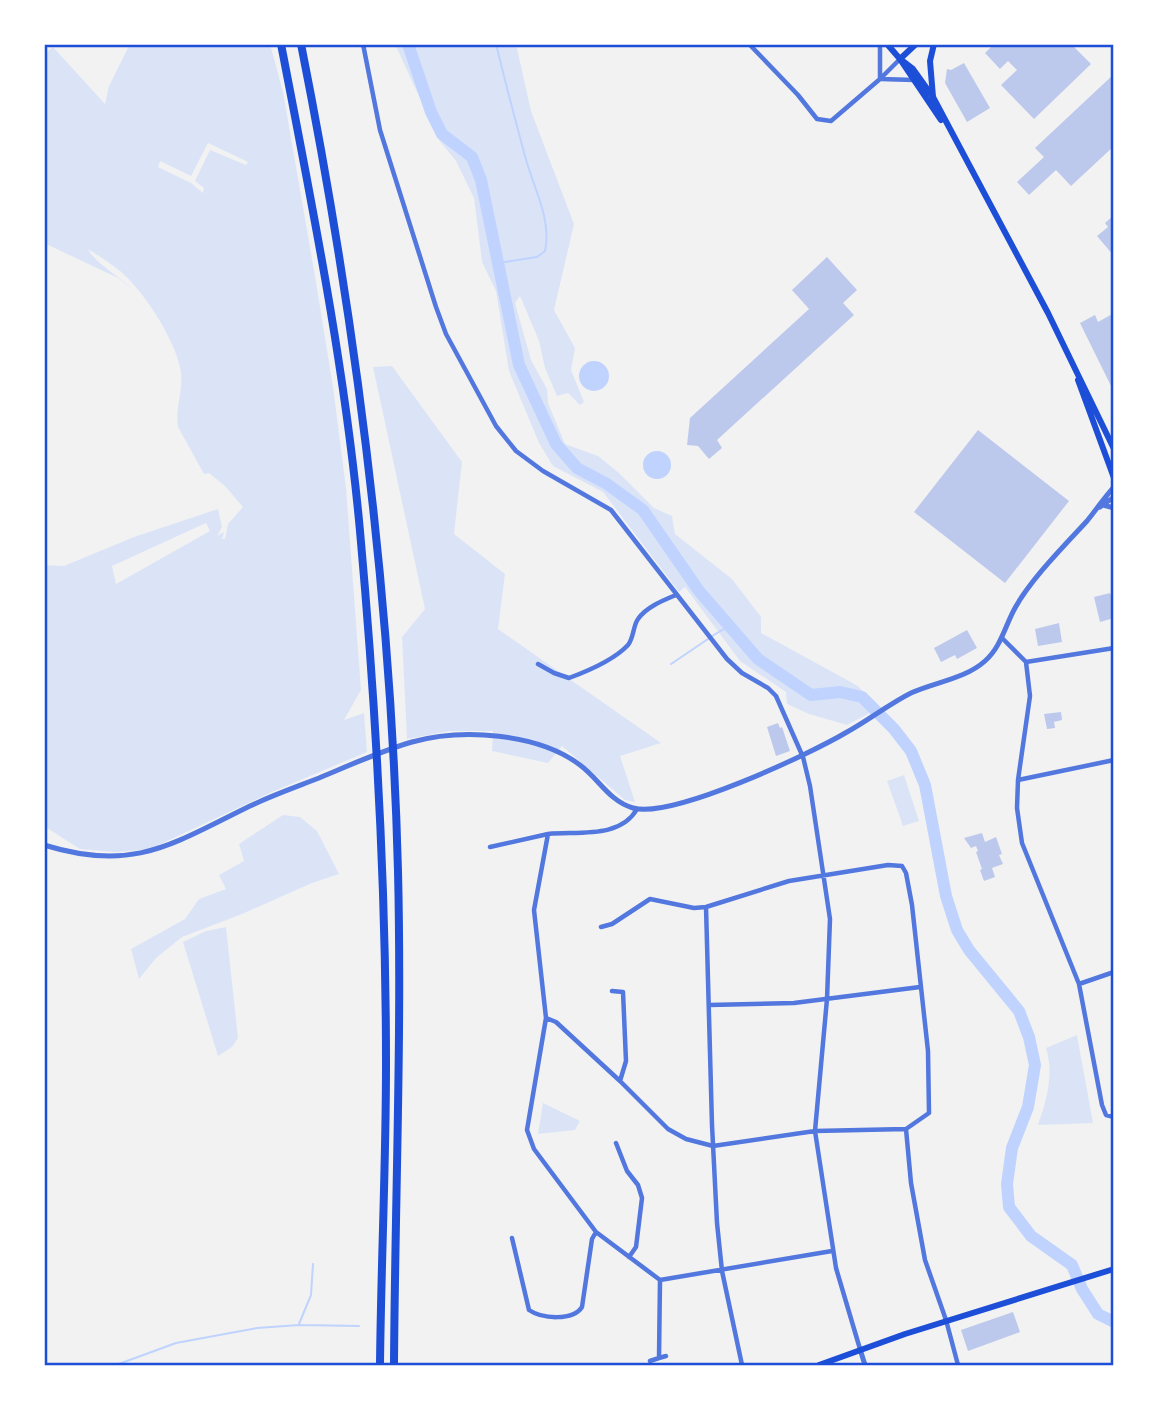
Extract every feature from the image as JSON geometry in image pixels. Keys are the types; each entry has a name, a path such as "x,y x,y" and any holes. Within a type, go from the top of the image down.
{"highway":[{"path":"281,44 327,289 342,389 360,527 371,667 382,872 386,1065 380,1365"},
{"path":"300,44 319,136 344,286 367,453 387,663 398,869 400,1065 394,1365"}],"main road":[{"path":"887,44 900,59 963,154"},
{"path":"900,59 916,44"},
{"path":"933,97 930,61 934,44"},
{"path":"900,59 913,69 933,97 1073,361 1114,449"},
{"path":"1073,361 1114,478"},
{"path":"819,1365 946,1320 1114,1269"}],"street":[{"path":"363,44 380,130 436,307 446,334 496,426 516,451 543,471 611,510 734,666 776,696 803,757 830,919 827,999 814,1131 832,1251 843,1297 865,1365"},
{"path":"749,44 798,94 817,119 831,121 900,59"},
{"path":"880,44 880,79"},
{"path":"880,79 914,80"},
{"path":"44,845 88,856 121,856 159,848 184,840 275,795 362,760 411,743 449,735 498,736 546,747 584,767 615,800 637,809 685,803 803,757 909,694 971,671 986,660 1002,638 1016,606 1114,487"},
{"path":"1097,510 1114,497"},
{"path":"1102,505 1114,508"},
{"path":"538,664 554,674 569,678 597,666 626,646 632,638 638,619 658,603 676,595"},
{"path":"1002,638 1026,662 1029,710 1018,780 1017,808 1022,844 1079,984 1102,1105 1106,1115 1113,1117"},
{"path":"1026,662 1114,648"},
{"path":"1018,780 1114,760"},
{"path":"489,847 548,834 611,829 631,820 637,809"},
{"path":"548,834 534,910 546,1018 527,1130 534,1149 596,1232 660,1280 832,1251"},
{"path":"546,1018 556,1023 620,1081 668,1129 686,1139 713,1146 814,1131 906,1129 929,1113 928,1051 912,905 906,873 902,866 888,865 824,874 780,884 706,907 694,908 650,899 612,924 601,927"},
{"path":"706,907 713,1146 722,1271 742,1365"},
{"path":"1079,984 1114,972"},
{"path":"709,1005 794,1003 920,987"},
{"path":"612,991 623,992 626,1061 620,1081"},
{"path":"906,1129 925,1260 958,1365"},
{"path":"617,1143 627,1171 641,1191 642,1198 636,1247 629,1257"},
{"path":"512,1238 529,1310 535,1314 570,1317 578,1314 582,1307 592,1239 596,1232"},
{"path":"659,1359 660,1280"},
{"path":"650,1361 666,1356"}],"shaded area":[{"path":"130,44 270,44 283,92 316,282 346,488 361,690 344,720 364,713 367,752 272,792 150,849 116,852 80,849 44,826 44,565 64,566 134,537 218,509 222,527 217,536 224,532 222,539 225,539 228,524 243,507 225,486 209,473 204,474 178,427 181,373 178,361 166,332 139,291 120,271 88,249 132,289 118,278 44,243 44,54 53,47 105,104 109,86","holes":["208,143 248,162 246,165 210,150 195,181 204,188 203,193 191,183 158,167 160,161 191,176","206,523 210,531 116,584 112,566"]},
{"path":"395,44 516,44 531,111 574,224 554,310 575,348 571,370 584,402 580,405 568,393 557,396 545,368 539,341 520,296 515,303 531,360 547,389 548,403 565,444 598,456 654,508 672,516 675,534 732,579 761,617 761,633 858,686 879,708 847,725 809,714 787,704 786,692 740,661 685,587 679,592 603,492 553,466 539,443 509,371 496,291 482,262 474,198 456,161 439,140"},
{"path":"392,366 462,462 454,534 505,574 498,629 661,743 620,756 635,802 625,800 562,746 548,763 492,751 493,731 450,731 407,739 402,637 425,609 373,367"},
{"path":"904,775 919,821 903,826 887,781"},
{"path":"283,815 300,817 317,831 339,874 182,937 156,958 139,979 131,949 185,919 199,899 226,889 219,875 244,861 239,844"},
{"path":"226,927 238,1038 232,1047 218,1056 183,942 206,931"},
{"path":"1077,1035 1093,1123 1038,1125 1048,1086 1046,1048"},
{"path":"543,1103 580,1121 575,1130 538,1134"}],"water":[{"path":"594,361 605,365 609,376 605,387 594,391 583,387 579,376 583,365"},
{"path":"657,451 667,455 671,465 667,475 657,479 647,475 643,465 647,455"}],"building":[{"path":"994,44 1071,44 1091,64 1034,119 1001,85 1017,70 1008,61 1000,69 985,53"},
{"path":"964,63 990,108 967,122 945,83 947,69 951,70"},
{"path":"1114,74 1114,146 1071,186 1056,170 1029,195 1017,182 1044,157 1035,148"},
{"path":"1114,215 1114,256 1097,236 1108,227 1105,223"},
{"path":"827,257 857,290 843,303 854,315 717,440 722,448 709,459 698,446 687,445 690,418 809,309 792,290"},
{"path":"1114,313 1112,388 1080,323 1095,315 1098,322"},
{"path":"978,430 1069,501 1005,583 914,512"},
{"path":"1114,594 1114,618 1100,622 1094,597"},
{"path":"1059,623 1062,642 1038,646 1035,629"},
{"path":"967,630 977,648 957,659 955,655 941,662 934,648"},
{"path":"1061,712 1062,720 1054,722 1055,728 1047,729 1044,714"},
{"path":"778,723 780,728 782,727 790,751 776,756 767,727"},
{"path":"982,833 985,842 996,837 1003,864 992,868 995,877 984,881 976,846 971,848 964,838"},
{"path":"1013,1312 1020,1332 968,1351 961,1330"}],"waterway":[{"path":"408,44 431,112 442,134 472,157 481,180 519,365 556,444 577,468 607,484 643,510 699,591 758,659 811,695 840,692 862,697 894,729 911,751 925,785 946,896 957,930 969,950 1019,1011 1029,1037 1035,1065 1028,1107 1012,1148 1007,1184 1009,1207 1031,1236 1072,1265 1082,1289 1098,1314 1114,1322"},
{"path":"496,44 546,227 545,251 537,257 498,263"},
{"path":"712,636 729,626"},
{"path":"671,664 708,639"},
{"path":"299,1324 311,1295 313,1264"},
{"path":"116,1365 176,1343 257,1328 299,1325 359,1326"}]}
